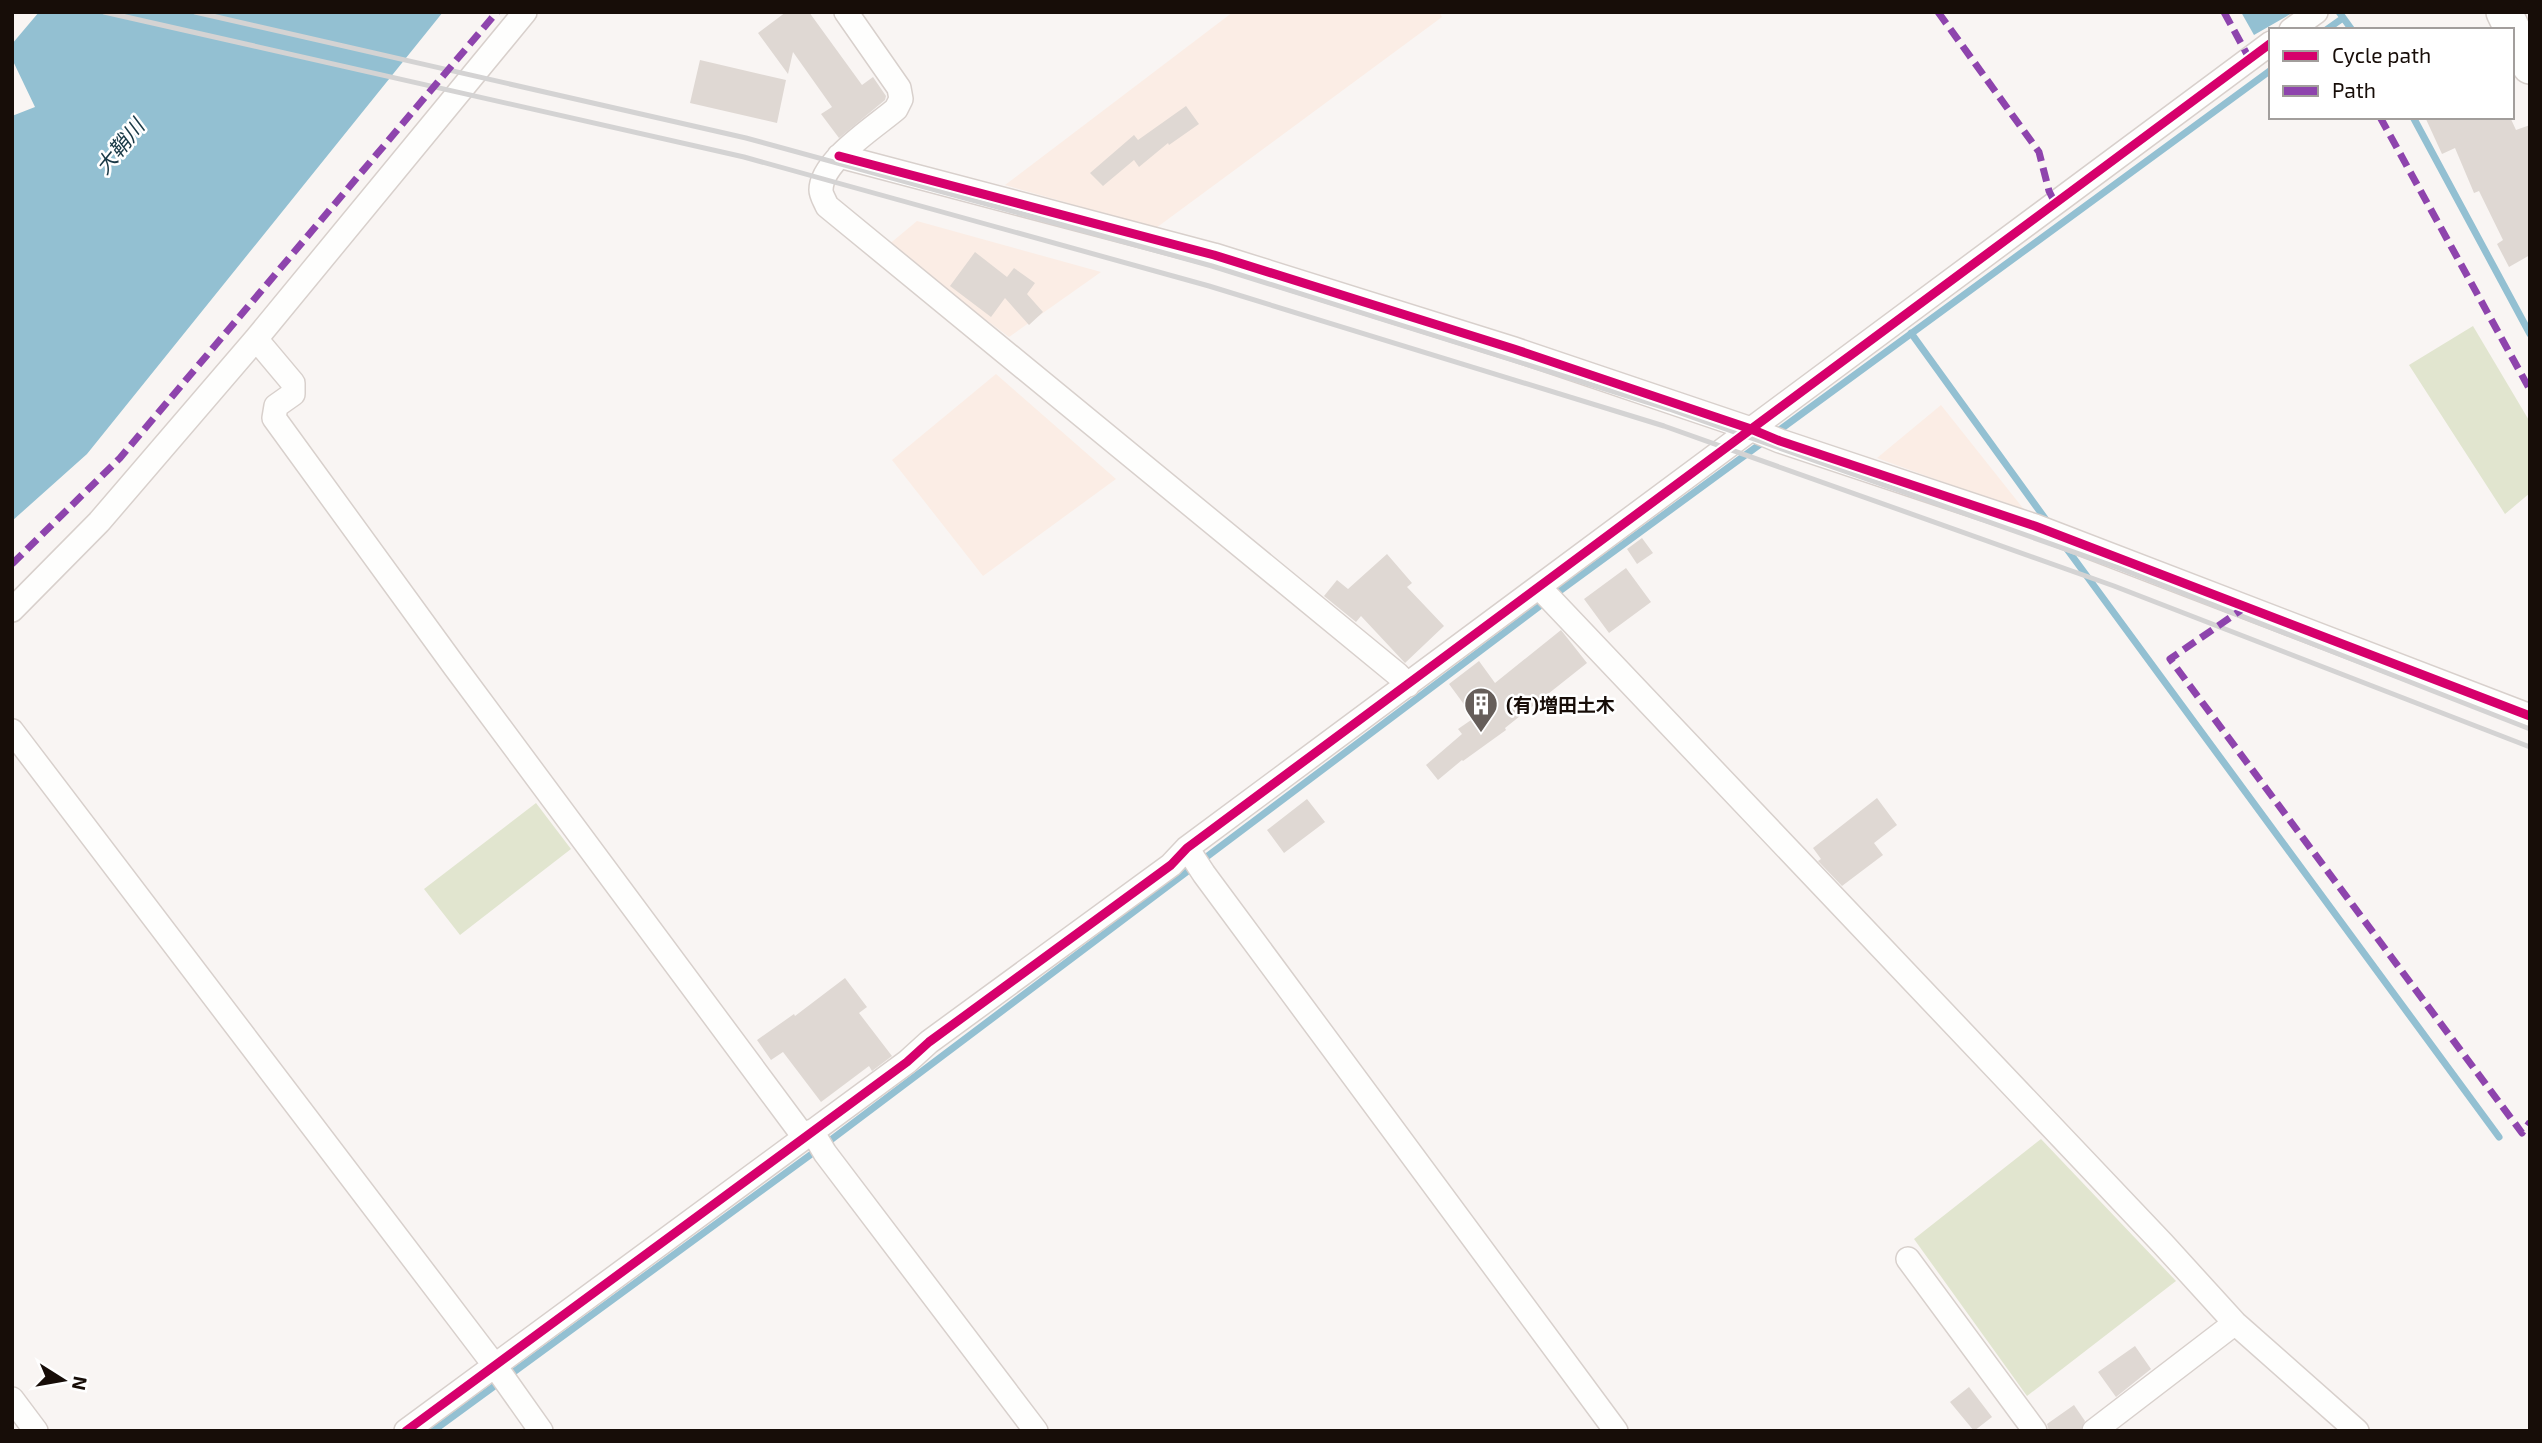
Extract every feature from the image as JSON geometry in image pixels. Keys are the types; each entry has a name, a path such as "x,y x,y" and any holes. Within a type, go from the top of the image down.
{"main road":[{"path":"2504,12 2512,28"},
{"path":"2514,33 2530,66"}],"street":[{"path":"12,610 99,522 256,339 526,12"},
{"path":"846,12 899,88 901,99 896,109 839,156 825,172 820,191 827,206 1408,685"},
{"path":"406,1431 500,1374 814,1139 929,1042 1171,865 1408,685 1546,595 1755,431 2269,45"},
{"path":"839,156 1214,255 1514,348 2077,541 2530,716"},
{"path":"256,339 293,383 293,394 276,406 274,418 463,678 1036,1431"},
{"path":"1546,595 2164,1244 2235,1323 2357,1431"},
{"path":"12,731 541,1431"},
{"path":"1189,851 1616,1431"},
{"path":"1909,1259 2035,1431"},
{"path":"2094,1431 2235,1323"},
{"path":"12,1399 36,1431"}],"shaded area":[{"path":"1233,12 1439,12 1442,17 1156,228 1005,185"},
{"path":"917,221 1101,272 1009,337 887,246"},
{"path":"996,374 1116,479 983,576 892,460"},
{"path":"1941,405 2026,512 1877,458"}],"green space":[{"path":"2473,326 2530,422 2530,493 2505,514 2409,365"},
{"path":"536,803 571,849 460,935 424,889"},
{"path":"2041,1139 2176,1281 2027,1396 1914,1239"}],"water":[{"name":"大鞘川","path":"39,12 443,12 87,454 12,521 12,116 35,107 12,59 12,44"},
{"path":"2241,12 2294,12 2254,35"}],"building":[{"path":"786,12 809,12 862,85 873,77 886,96 885,100 839,138 821,114 832,107 793,52 788,74 758,33"},
{"path":"700,60 786,80 777,123 690,103"},
{"path":"1186,106 1199,124 1169,145 1168,143 1139,167 1134,160 1103,186 1090,173 1134,135 1138,140"},
{"path":"2426,119 2511,119 2516,130 2530,125 2530,255 2509,267 2497,244 2503,240 2479,191 2474,193 2455,148 2442,154"},
{"path":"975,252 1007,277 1014,268 1035,283 1027,294 1043,312 1029,325 1005,298 991,317 950,286"},
{"path":"1642,538 1653,553 1637,564 1627,549"},
{"path":"1387,554 1412,583 1407,587 1444,626 1405,663 1361,616 1356,622 1324,596 1337,580 1348,589"},
{"path":"1626,568 1651,602 1609,633 1584,599"},
{"path":"1561,630 1587,663 1505,728 1506,730 1438,780 1426,765 1462,734 1458,729 1474,718 1449,684 1479,661 1495,683"},
{"path":"1877,798 1897,825 1874,843 1883,855 1842,886 1818,861 1821,859 1813,848"},
{"path":"1307,799 1325,822 1284,853 1267,830"},
{"path":"845,978 867,1007 859,1013 892,1056 872,1071 869,1066 821,1102 783,1052 771,1060 757,1040 794,1014 795,1016"},
{"path":"2135,1346 2151,1369 2116,1397 2098,1372"},
{"path":"1969,1387 1992,1417 1974,1431 1950,1402"},
{"path":"2074,1405 2085,1421 2080,1431 2049,1431 2047,1424"}],"waterway":[{"path":"2339,12 2351,28"},
{"path":"2329,28 2343,18"},
{"path":"433,1431 832,1139 1561,590 2269,71"},
{"path":"2414,119 2530,334"},
{"path":"1911,333 2049,524"},
{"path":"2064,545 2499,1137"}],"railway":[{"path":"104,12 744,157 1209,286 1664,426 2114,586 2530,747"},
{"path":"195,12 746,138 1212,266 1669,409 2119,568 2530,729"}],"marked path":[{"path":"12,564 120,458 497,12"},
{"path":"1938,12 2039,152 2049,191 2055,203"},
{"path":"2224,12 2249,58"},
{"path":"2381,119 2530,390"},
{"path":"2247,606 2170,659 2522,1133 2530,1122"}],"cycle path":[{"path":"406,1431 907,1062 929,1042 1171,865 1187,848 2269,44"},
{"path":"839,156 1214,255 1514,349 2035,526 2530,716"}],"place":[{"name":"(有)増田土木","path":"1481,734"}]}
